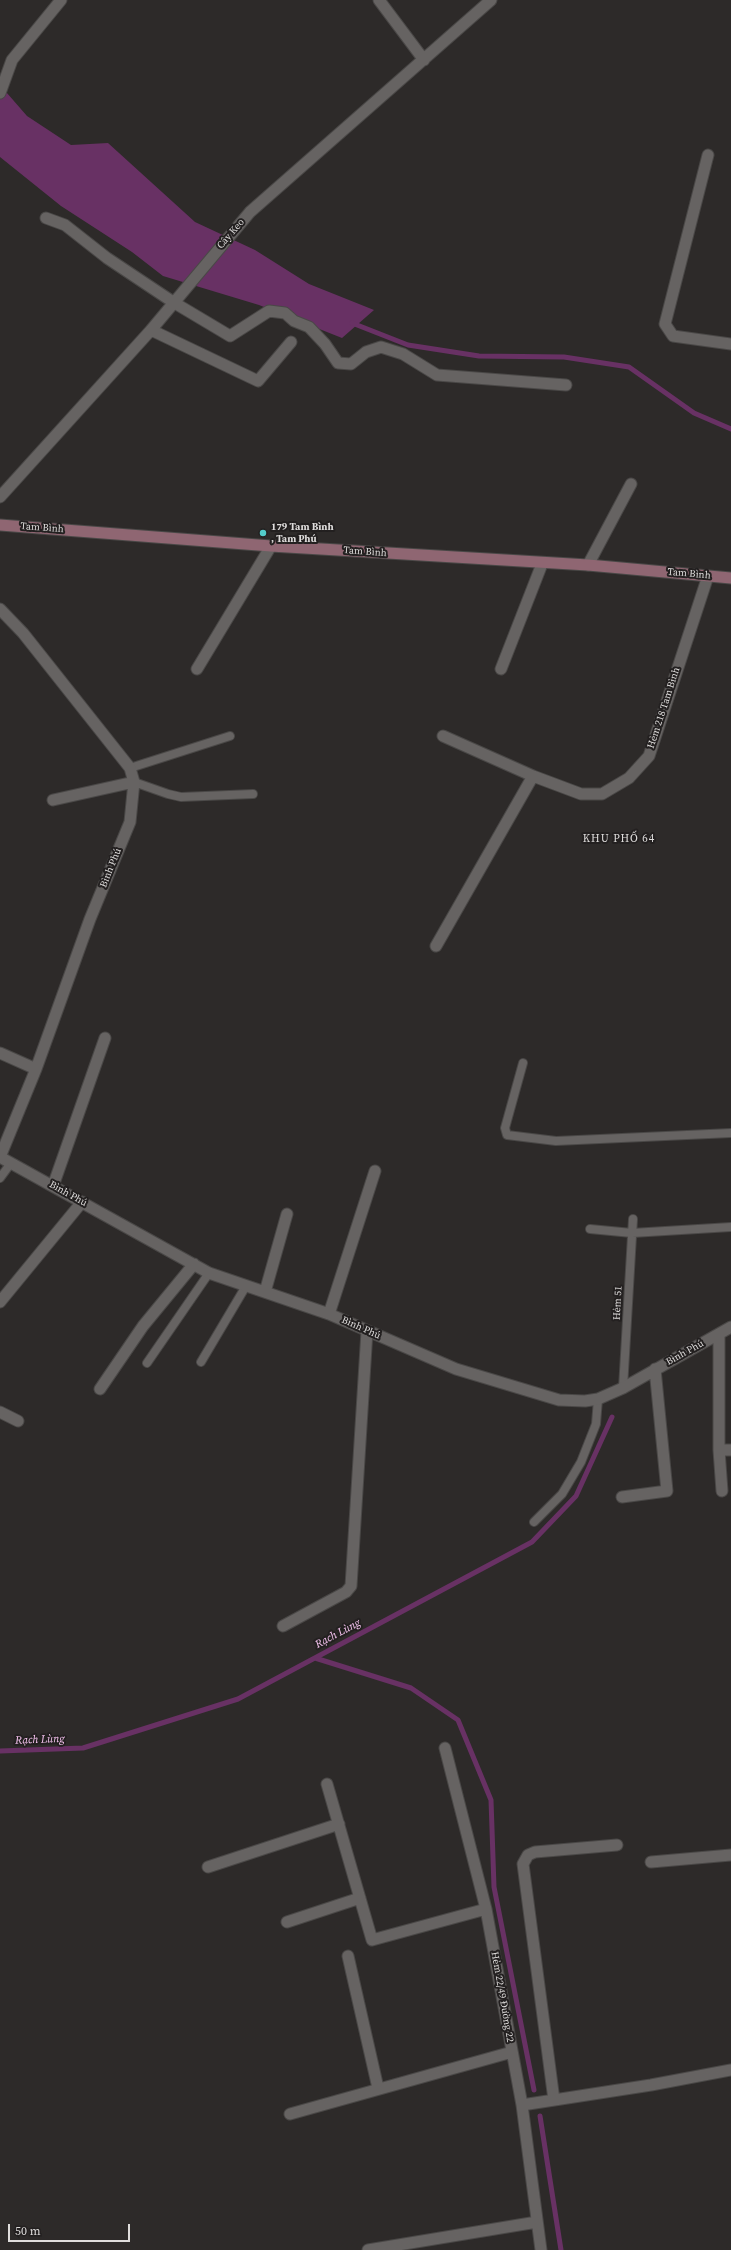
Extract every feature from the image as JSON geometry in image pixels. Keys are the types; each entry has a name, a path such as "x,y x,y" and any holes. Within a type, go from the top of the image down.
{"main road":[{"name":"Tam Bình","path":"0,525 271,546 542,564 588,565 731,578"}],"street":[{"path":"0,93 12,60 61,0"},
{"path":"379,0 424,60"},
{"name":"Cây Keo","path":"0,497 151,330 250,212 491,0"},
{"path":"708,155 665,324 673,336 731,344"},
{"path":"46,218 65,225 107,258 173,302 230,336 269,311 285,313 294,321 309,327 338,363 351,364 366,352 381,347 403,354 437,375 566,386"},
{"path":"151,330 258,381 291,342"},
{"path":"588,565 631,484"},
{"path":"197,669 271,546"},
{"path":"501,669 542,564"},
{"name":"Hẻm 218 Tam Bình","path":"443,736 533,776 581,794 602,794 629,778 649,756 708,576"},
{"name":"Bình Phú","path":"0,609 23,633 130,768 134,782 130,822 90,919 36,1069 0,1157 209,1273 329,1314 456,1369 559,1400 585,1401 598,1399 623,1388 731,1327"},
{"path":"436,946 533,776"},
{"path":"54,800 134,782"},
{"path":"53,1186 105,1038"},
{"path":"0,1053 36,1069"},
{"path":"329,1314 375,1171"},
{"path":"0,1302 82,1202"},
{"path":"265,1292 287,1214"},
{"path":"100,1389 144,1326 194,1264"},
{"path":"283,1626 346,1592 351,1586 367,1331"},
{"path":"719,1334 719,1450 722,1490"},
{"path":"622,1497 667,1491 655,1369"},
{"path":"0,1412 18,1421"},
{"path":"719,1450 731,1450"},
{"name":"Hẻm 22/49 Đường 22","path":"445,1748 486,1909 522,2105 541,2250"},
{"path":"327,1784 372,1940 486,1909"},
{"path":"208,1868 339,1824"},
{"path":"554,2100 523,1864 528,1855 536,1852 617,1845"},
{"path":"651,1862 731,1855"},
{"path":"287,1922 360,1898"},
{"path":"348,1956 378,2088"},
{"path":"290,2114 378,2088 512,2052"},
{"path":"522,2105 731,2070"},
{"path":"368,2250 537,2222"}],"lane":[{"path":"130,768 230,736"},
{"path":"134,782 181,797 253,794"},
{"path":"523,1063 505,1128 507,1135 556,1141 731,1133"},
{"path":"0,1178 11,1163"},
{"name":"Hẻm 51","path":"623,1388 633,1219"},
{"path":"590,1229 632,1233 731,1228"},
{"path":"147,1363 209,1273"},
{"path":"201,1362 246,1286"},
{"path":"534,1522 562,1494 581,1462 596,1424 598,1399"}],"shaded area":[{"path":"0,85 27,116 71,145 108,143 195,222 255,250 309,284 374,310 342,338 259,305 163,276 132,252 61,206 0,157"}],"waterway":[{"path":"352,323 408,345 479,356 564,357 629,367 694,413 731,429"},
{"name":"Rạch Lùng","path":"0,1751 83,1748 238,1699 532,1542 576,1496 612,1417"},
{"path":"315,1658 411,1688 458,1720 491,1800 494,1887 534,2090"},
{"path":"540,2116 561,2250"}],"place":[{"name":"179 Tam Bình , Tam Phú","path":"263,533"}],"district":[{"name":"KHU PHỐ 64","path":"619,839"}]}
